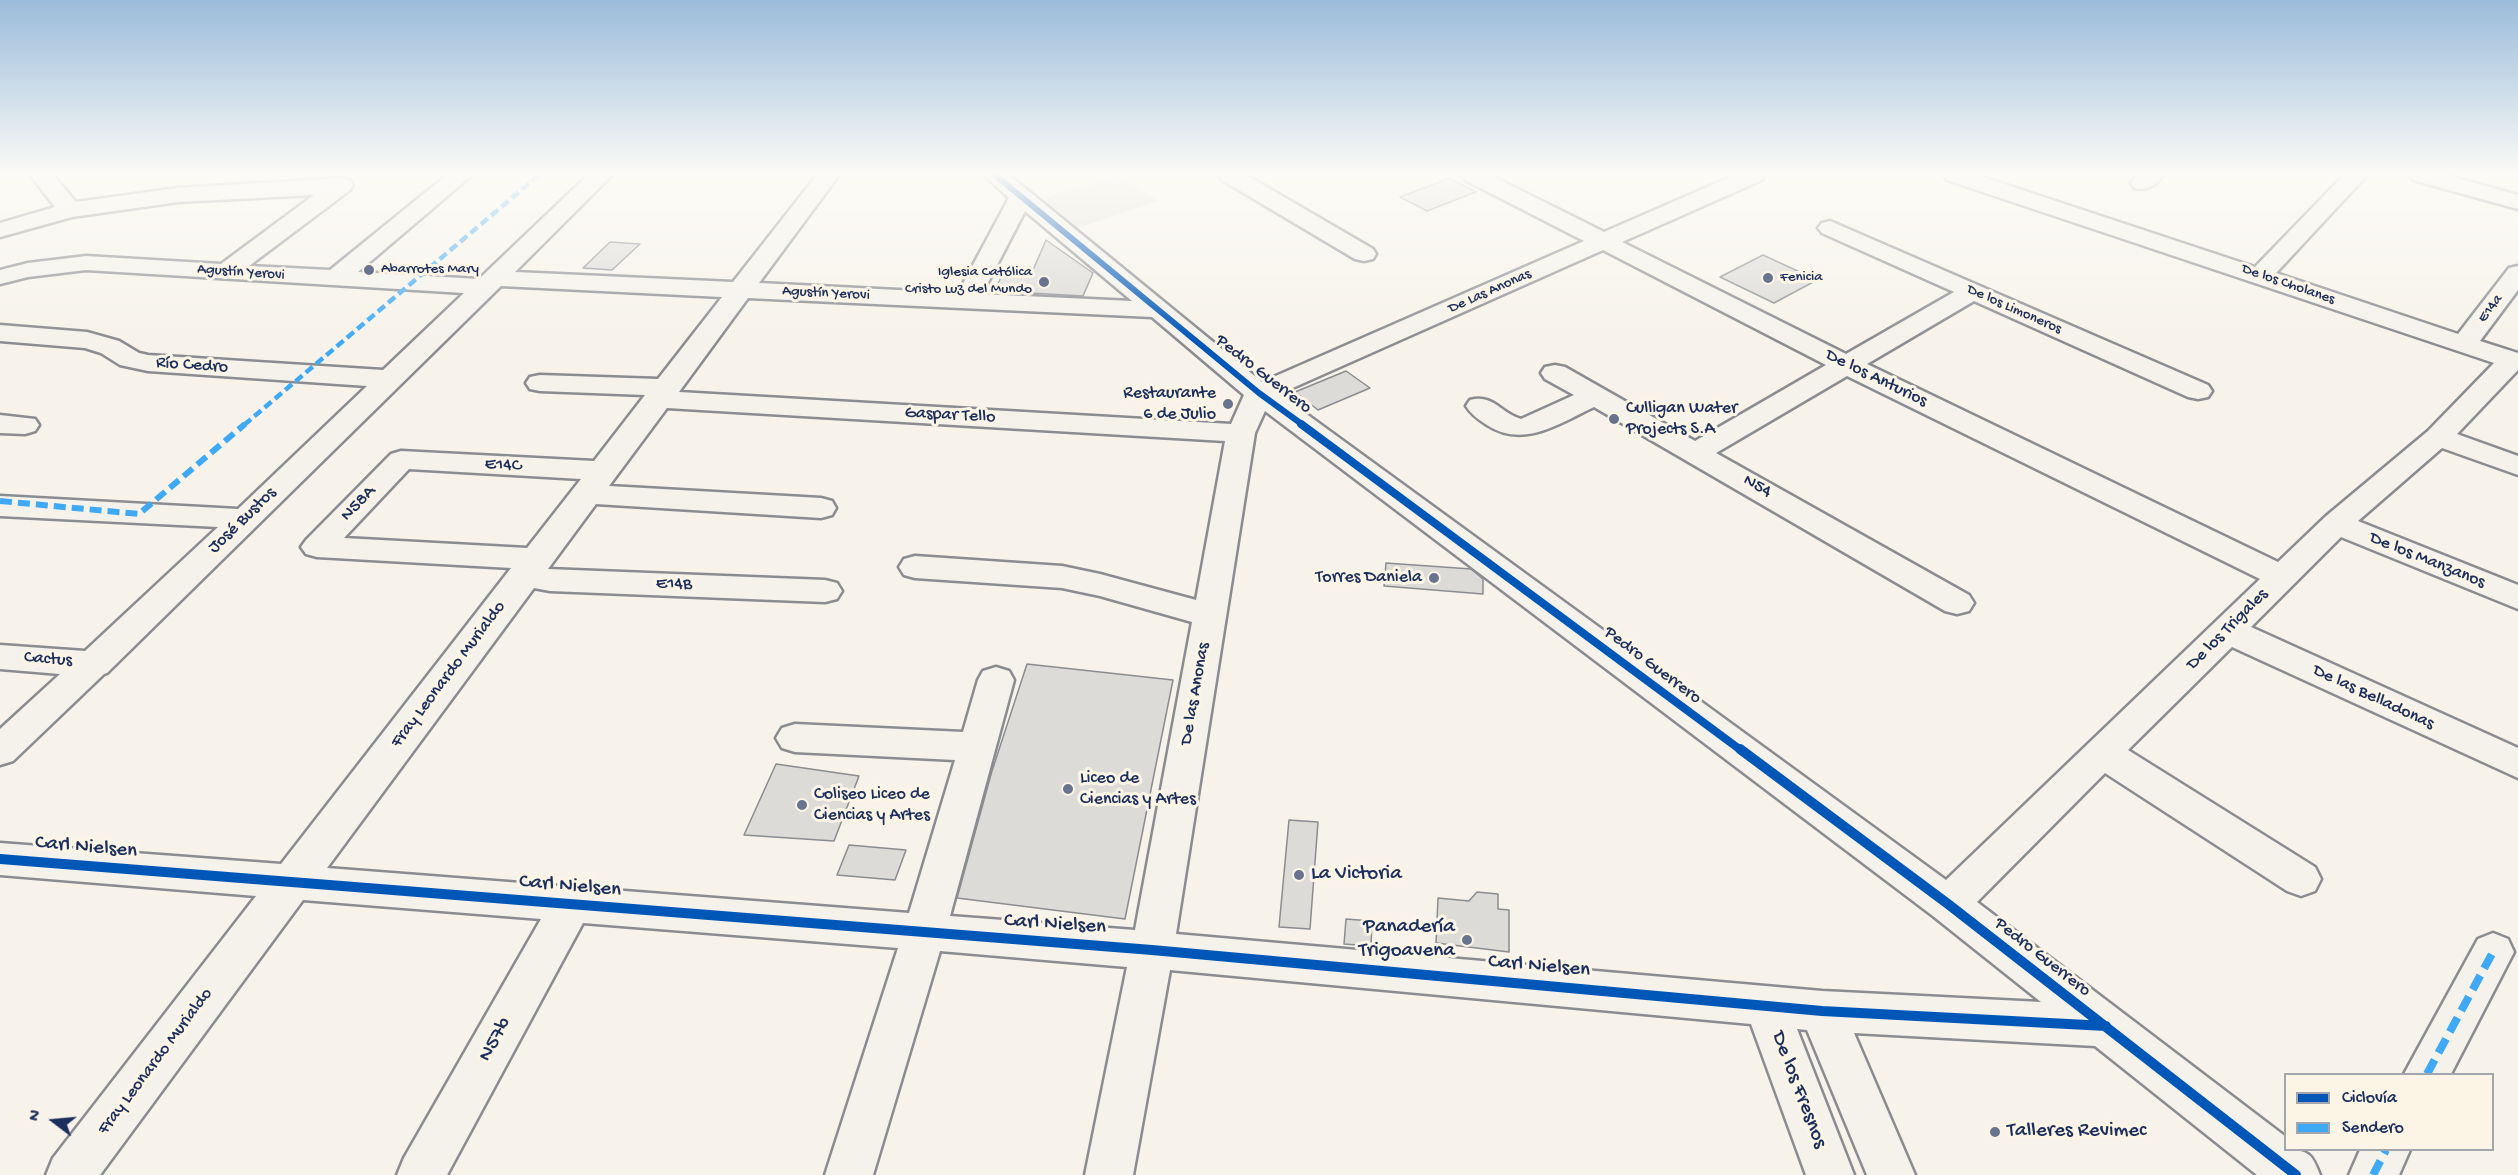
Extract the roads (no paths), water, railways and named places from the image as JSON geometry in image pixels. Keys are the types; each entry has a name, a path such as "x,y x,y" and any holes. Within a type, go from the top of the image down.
{"street":[{"path":"231,267 281,230"},
{"path":"335,279 395,230"},
{"name":"José Bustos","path":"0,752 246,519 544,230"},
{"name":"Fray Leonardo Murialdo","path":"70,1175 786,230"},
{"path":"966,301 1004,230"},
{"name":"Pedro Guerrero","path":"1061,230 1258,393 1948,904 2296,1175"},
{"path":"1323,230 1364,254"},
{"name":"De los Anturios","path":"1583,230 1847,365 2282,577"},
{"name":"De Las Anonas","path":"1258,393 1630,230"},
{"name":"De los Limoneros","path":"1834,230 2198,391"},
{"name":"De los Cholanes","path":"2122,230 2515,361"},
{"path":"2260,275 2303,230"},
{"name":"Agustín Yerovi","path":"0,277 28,270 86,263 231,267 335,279 740,290 1158,310"},
{"name":"E14a","path":"2464,344 2518,273"},
{"path":"1696,452 1972,292"},
{"name":"Río Cedro","path":"0,333 100,343 130,359 148,363 389,379"},
{"name":"De los Trigales","path":"1948,904 2336,524 2438,437 2515,361"},
{"name":"N54","path":"1555,373 1957,603"},
{"name":"Gaspar Tello","path":"540,383 662,394 1241,433"},
{"name":"De las Anonas","path":"1109,1175 1152,950 1241,433 1258,393"},
{"path":"1480,406 1508,426 1518,429 1528,427 1595,396"},
{"path":"2438,437 2518,466"},
{"name":"E14C","path":"401,460 821,508"},
{"name":"N58A","path":"317,547 401,460"},
{"path":"0,506 246,519"},
{"name":"De los Manzanos","path":"2336,524 2518,598"},
{"name":"E14B","path":"317,547 530,567 550,579 825,591"},
{"path":"915,567 1061,577 1128,591 1174,607 1210,615"},
{"name":"De las Belladonas","path":"2228,631 2518,764"},
{"name":"Cactus","path":"0,657 95,664"},
{"path":"849,1175 924,933 996,680"},
{"path":"795,738 977,747"},
{"path":"2103,753 2301,879"},
{"name":"Carl Nielsen","path":"0,859 1152,950 1822,1011 2106,1026"},
{"name":"N57b","path":"421,1175 571,905"},
{"path":"2428,1073 2493,952"},
{"name":"De los Fresnos","path":"1766,1006 1830,1175"},
{"path":"1822,1011 1891,1175"},
{"path":"2373,1175 2385,1151"}],"place":[{"name":"Abarrotes Mary","path":"369,270"},
{"name":"Fenicia","path":"1768,278"},
{"name":"Iglesia Católica Cristo Luz del Mundo","path":"1044,282"},
{"name":"Restaurante 6 de Julio","path":"1228,404"},
{"name":"Culligan Water Projects S.A","path":"1614,419"},
{"name":"Torres Daniela","path":"1434,578"},
{"name":"Liceo de Ciencias y Artes","path":"1068,789"},
{"name":"Coliseo Liceo de Ciencias y Artes","path":"802,805"},
{"name":"La Victoria","path":"1299,875"},
{"name":"Panadería Trigoavena","path":"1467,940"},
{"name":"Talleres Revimec","path":"1995,1132"}]}
